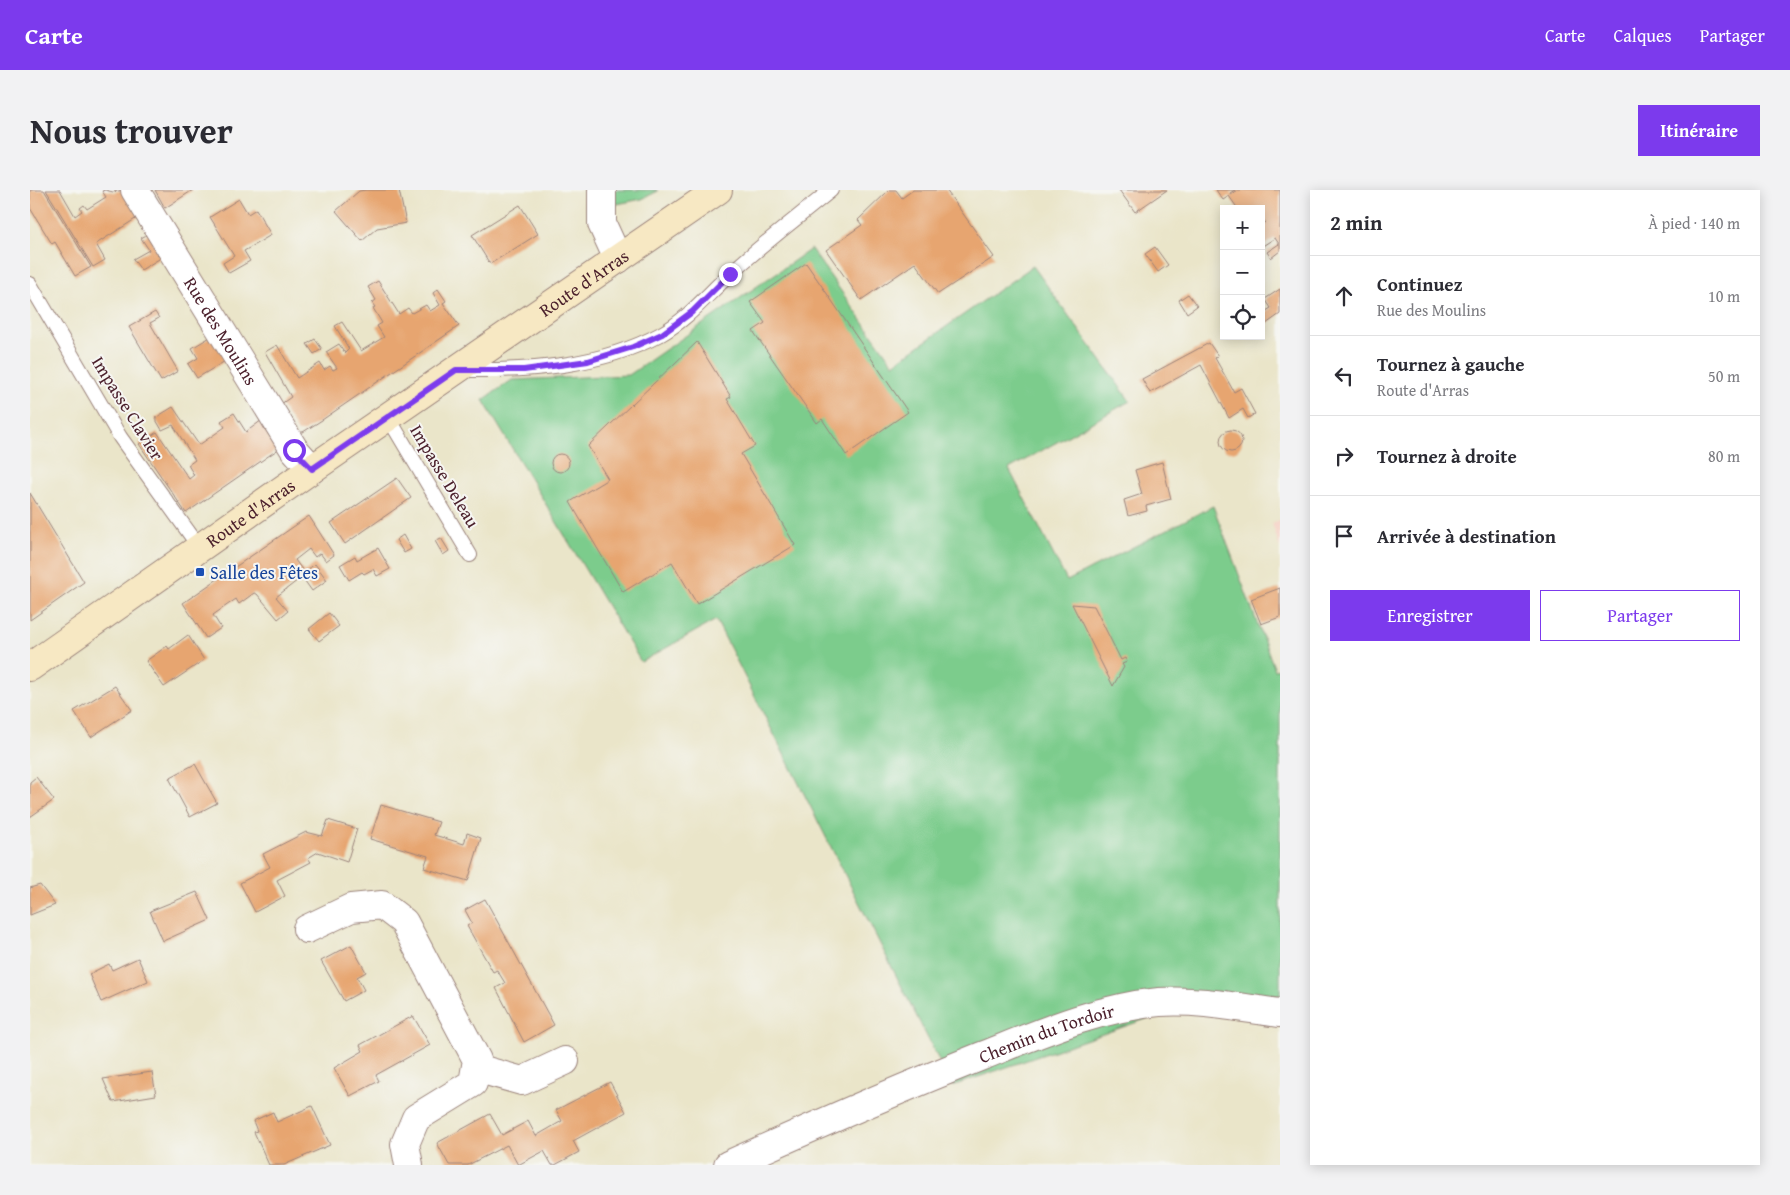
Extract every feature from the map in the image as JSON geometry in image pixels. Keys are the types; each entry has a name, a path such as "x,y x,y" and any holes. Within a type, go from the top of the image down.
{"main road":[{"name":"Route d'Arras","path":"30,667 312,469 718,190"}],"street":[{"name":"Rue des Moulins","path":"135,190 294,450 312,469"},
{"path":"602,190 602,224 618,259"},
{"path":"307,929 351,908 382,906 404,922 477,1060 473,1083 416,1118 405,1144 409,1165"},
{"name":"Chemin du Tordoir","path":"728,1165 826,1121 1061,1025 1115,1008 1161,1002 1206,1004 1280,1013"},
{"path":"476,1068 522,1081 565,1061"}],"lane":[{"path":"456,370 524,370 588,361 633,347 662,334 692,312 730,274 831,190"},
{"name":"Impasse Clavier","path":"30,284 120,436 200,548"},
{"name":"Impasse Deleau","path":"388,417 470,555"}],"shaded area":[{"path":"1280,520 1280,548 1272,523"}],"green space":[{"path":"611,190 658,191 642,199 612,205"},
{"path":"811,249 893,364 1033,266 1130,401 1009,469 1067,581 1213,506 1275,670 1280,669 1280,1020 1172,1010 952,1086 716,620 641,662 483,400 512,380 629,375"}],"building":[{"path":"30,190 44,190 91,267 75,276 55,242 52,244 30,208"},
{"path":"46,190 60,190 75,216 82,211 80,208 84,205 87,209 106,197 102,191 124,190 140,216 96,244 105,260 93,267"},
{"path":"155,190 193,190 165,208"},
{"path":"399,190 406,223 377,228 362,241 336,211 359,191"},
{"path":"889,190 896,190 902,198 913,190 946,190 994,257 938,294 915,263 861,300 826,250 862,225 858,220"},
{"path":"1119,190 1167,190 1135,212"},
{"path":"1216,190 1235,190 1230,193 1231,195 1238,190 1280,190 1280,251 1271,258 1267,252 1279,244 1275,238 1265,244 1265,205 1235,205 1229,196 1223,200"},
{"path":"239,199 248,214 256,209 271,235 244,251 250,261 229,273 223,263 234,256 210,217"},
{"path":"520,205 538,234 490,264 472,235"},
{"path":"150,233 164,256 141,270 133,259 149,250 141,238"},
{"path":"1155,247 1168,265 1158,272 1145,254"},
{"path":"806,263 908,412 846,455 822,419 817,423 753,331 765,323 750,302"},
{"path":"378,281 399,314 408,308 412,313 426,305 430,311 440,305 433,293 438,289 446,301 443,303 459,326 322,420 303,432 298,432 281,404 291,397 265,352 277,345 297,378 320,363 324,370 330,366 333,370 337,368 326,352 339,344 345,353 349,349 335,326 342,322 361,351 384,337 377,326 382,323 373,308 375,307 372,303 376,300 368,287"},
{"path":"1280,289 1280,314 1266,324 1265,312 1271,308 1265,299"},
{"path":"1188,294 1197,306 1187,313 1179,300"},
{"path":"155,312 159,318 150,323 178,371 161,381 129,327"},
{"path":"212,336 227,360 197,378 188,364 198,358 192,348"},
{"path":"315,339 322,349 314,354 307,344"},
{"path":"697,342 731,397 727,399 755,446 741,454 795,545 697,604 672,562 623,592 570,502 608,479 588,446"},
{"path":"1209,343 1218,356 1215,358 1234,392 1241,388 1255,414 1248,418 1243,409 1229,418 1201,365 1150,393 1142,379"},
{"path":"173,407 199,445 225,427 221,421 234,413 246,432 262,420 280,448 186,513 139,444 157,432 189,479 194,475 188,465 195,460 173,425 162,430 155,418"},
{"path":"1231,430 1239,433 1242,441 1239,449 1231,452 1223,449 1220,441 1223,433"},
{"path":"560,454 566,457 569,463 566,469 560,472 554,469 551,463 554,457"},
{"path":"1162,462 1171,499 1146,506 1147,511 1128,516 1124,500 1142,494 1135,470"},
{"path":"397,478 411,498 345,544 331,523"},
{"path":"30,493 84,582 30,620"},
{"path":"309,516 334,555 326,561 320,553 315,557 309,549 295,560 304,572 315,564 327,580 312,591 302,577 276,597 288,611 278,619 257,594 254,593 239,604 236,599 213,615 221,628 206,638 183,603"},
{"path":"403,535 411,549 404,553 396,540"},
{"path":"441,538 449,551 443,555 435,541"},
{"path":"378,548 390,569 377,576 373,569 364,574 362,572 349,580 340,565 355,556 357,560"},
{"path":"1280,588 1280,617 1261,624 1251,599"},
{"path":"1072,604 1094,606 1121,660 1125,658 1127,662 1122,664 1124,667 1113,686"},
{"path":"329,613 339,626 319,641 309,629"},
{"path":"188,635 204,660 164,687 146,661 167,646 169,649"},
{"path":"115,686 132,710 91,737 74,711"},
{"path":"195,764 217,803 190,817 169,778"},
{"path":"36,777 54,800 30,817 30,782"},
{"path":"381,805 439,822 434,835 464,844 467,833 481,838 468,881 424,868 428,856 370,839"},
{"path":"328,820 357,829 347,862 318,852 308,858 311,862 277,880 285,896 255,912 240,883 270,867 263,854 306,832 322,836"},
{"path":"40,885 55,905 30,915 30,888"},
{"path":"197,892 210,920 163,941 150,911"},
{"path":"485,899 554,1025 524,1042 496,988 505,983 497,970 493,972 467,926 472,923 465,910"},
{"path":"351,945 366,972 357,977 364,990 344,1001 321,961"},
{"path":"138,958 148,981 101,1002 89,974 109,964 112,970"},
{"path":"413,1016 430,1045 376,1075 379,1081 350,1096 334,1068 363,1051 360,1045"},
{"path":"152,1072 156,1095 113,1102 103,1079"},
{"path":"610,1082 626,1112 573,1141 579,1152 555,1165 552,1165 544,1151 518,1165 507,1145 468,1165 449,1165 437,1143 490,1114 502,1135 528,1121 536,1136 562,1121 556,1110"},
{"path":"312,1106 330,1145 284,1165 269,1165 254,1132 257,1131 253,1121 273,1112 277,1122"}],"place":[{"name":"Salle des Fêtes","path":"200,572"}],"route":[{"path":"294,450 312,469 456,370 524,370 588,361 633,347 662,334 692,312 730,274"}]}
